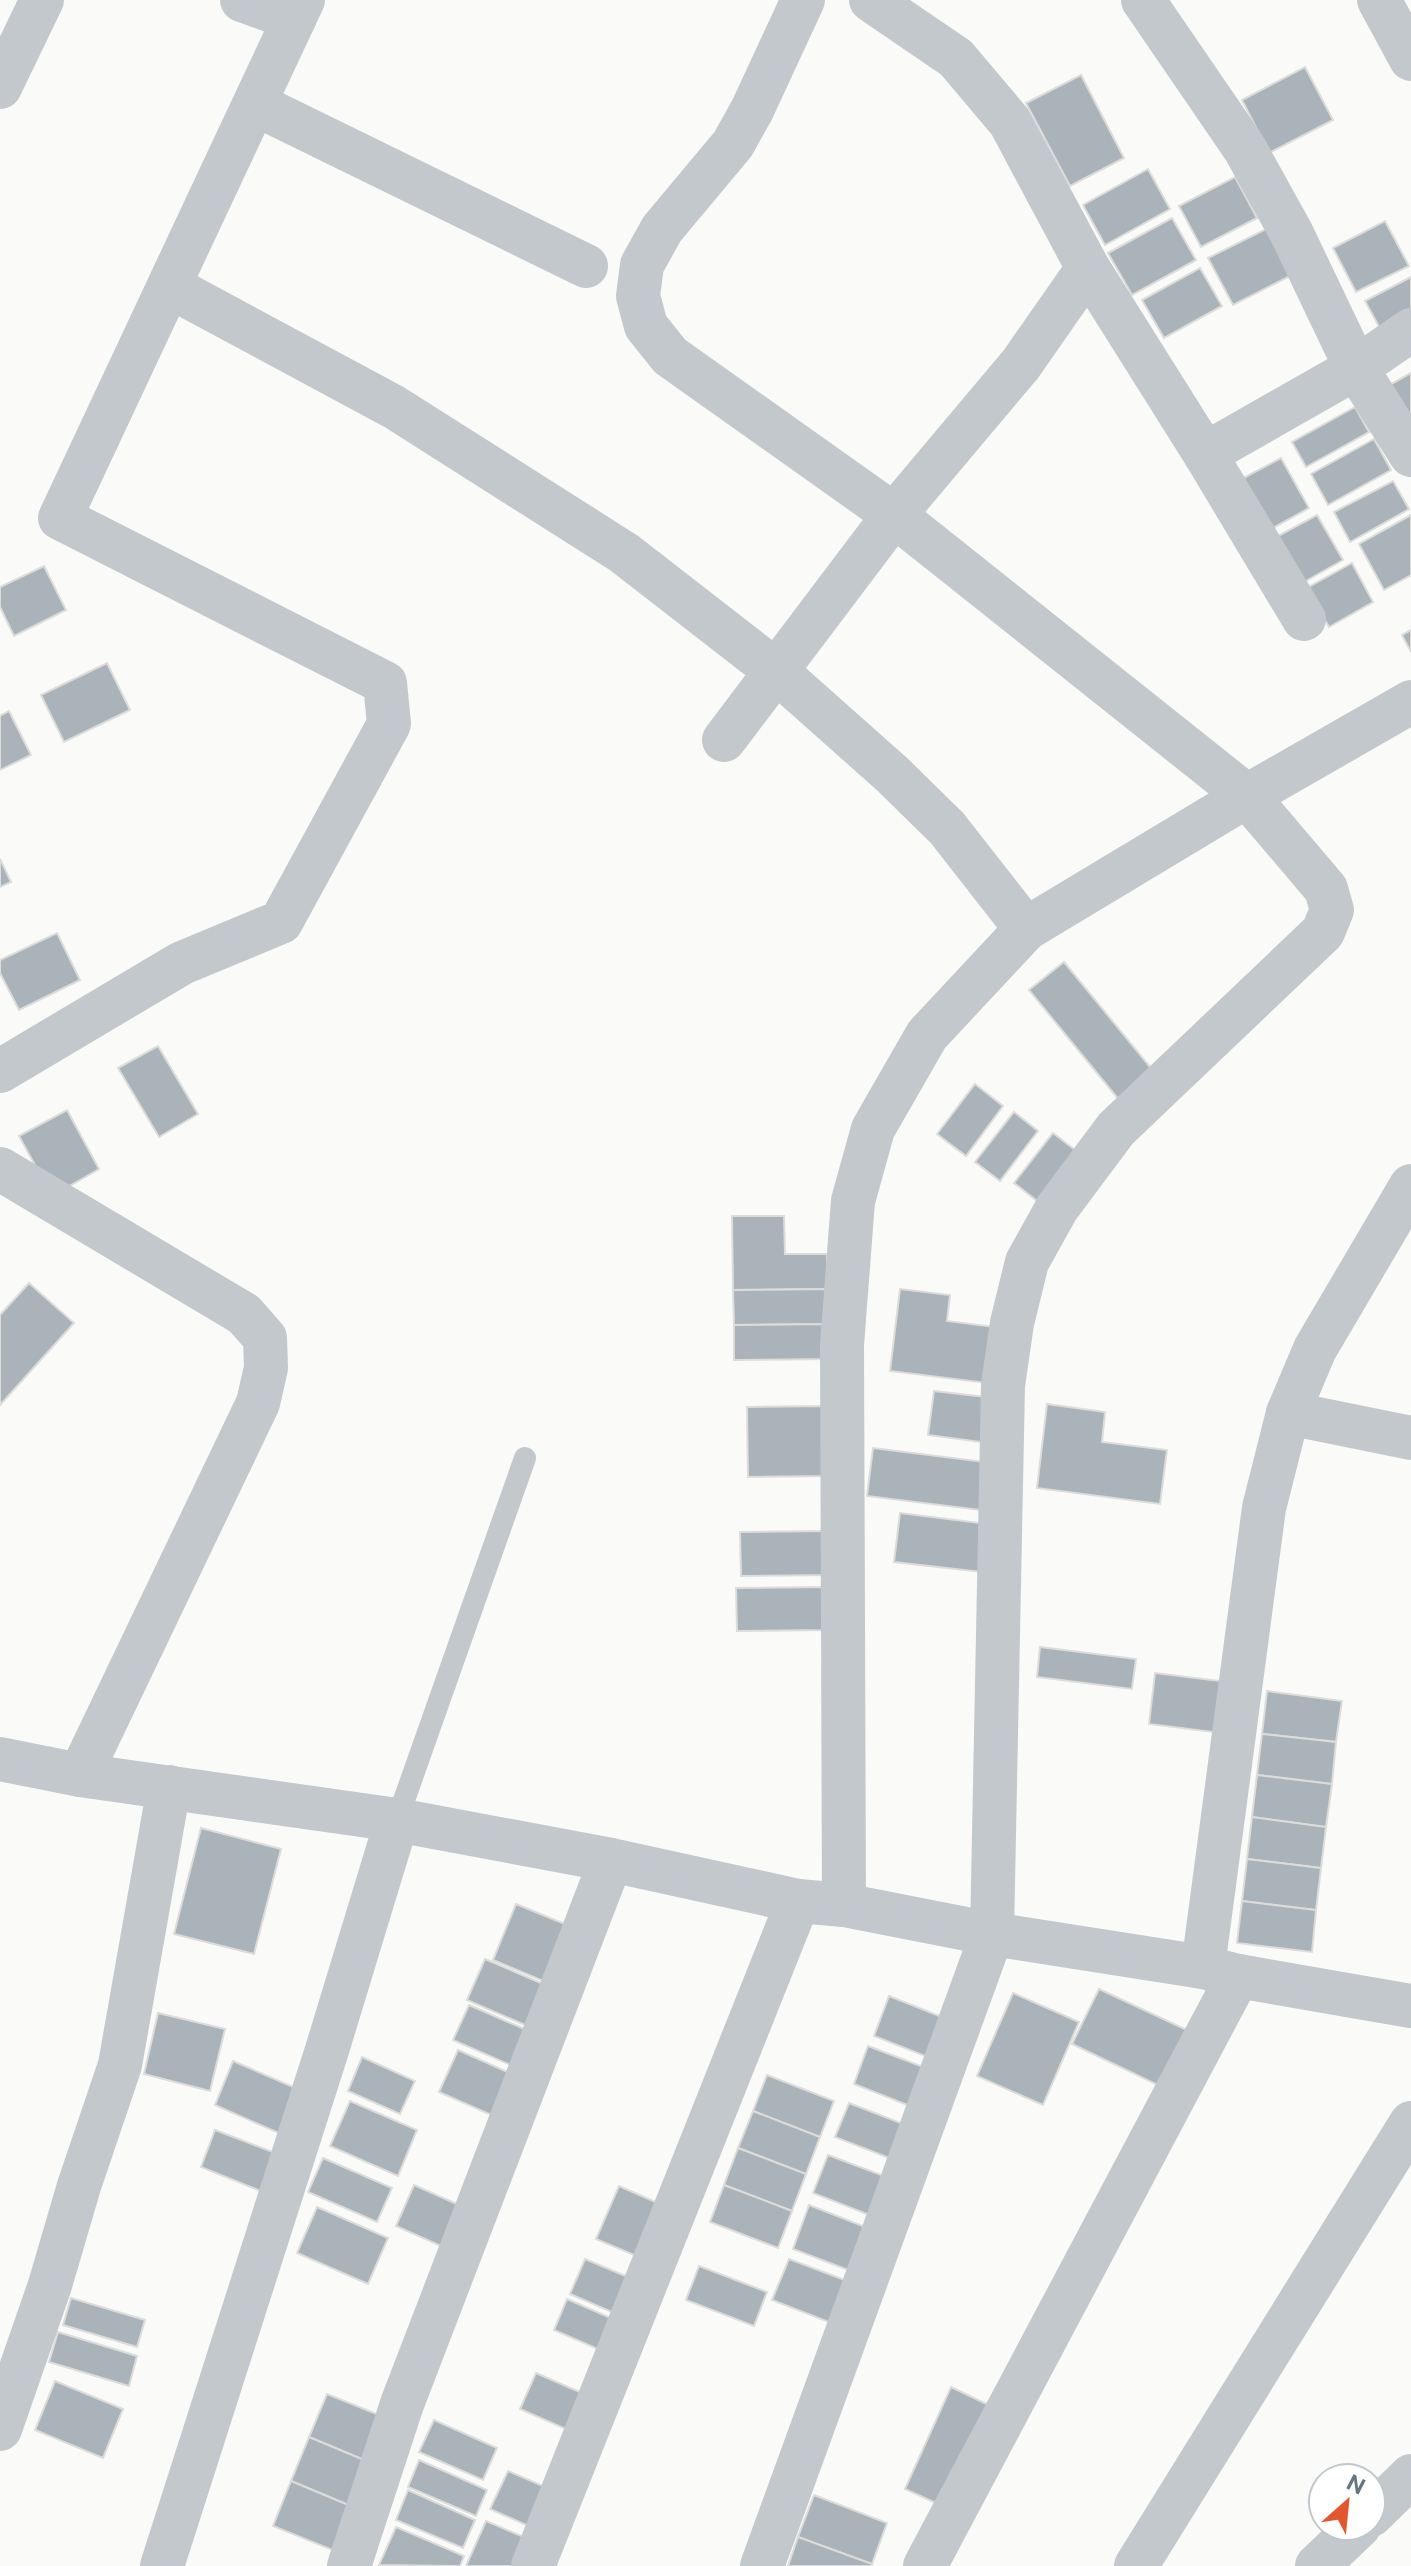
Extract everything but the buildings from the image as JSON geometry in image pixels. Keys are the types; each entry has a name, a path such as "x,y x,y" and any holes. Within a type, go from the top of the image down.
{"street":[{"path":"0,87 42,0"},
{"path":"0,1071 182,963 281,922 389,724 385,683 60,518 299,10 242,0"},
{"path":"762,2566 992,1934 1003,1385 1012,1323 1027,1262 1057,1208 1116,1129 1323,932 1332,910 1326,889 1247,796 894,515 670,356 646,326 638,296 642,265 662,229 733,144 803,0"},
{"path":"871,0 956,58 1010,122 1088,268 1304,619"},
{"path":"1143,0 1245,149 1292,234 1356,368 1411,455"},
{"path":"1379,0 1411,59"},
{"path":"255,104 586,266"},
{"path":"724,740 894,515 1021,364 1088,268"},
{"path":"169,286 394,407 624,553 776,671 893,775 947,828 1026,929"},
{"path":"1205,454 1356,368 1411,330"},
{"path":"844,1905 842,1345 853,1201 873,1129 927,1035 1026,929 1411,702"},
{"path":"0,1169 244,1314 265,1338 266,1368 258,1403 80,1775"},
{"path":"925,2566 1221,1972 1264,1508 1288,1413 1315,1349 1411,1186"},
{"path":"1288,1413 1411,1438"},
{"path":"0,1759 80,1775 397,1820 611,1860 798,1901 844,1905 992,1934 1411,2006"},
{"path":"0,2429 50,2285 120,2065 169,1787"},
{"path":"162,2566 397,1820"},
{"path":"349,2566 402,2404 611,1860"},
{"path":"533,2566 798,1901"},
{"path":"1136,2566 1411,2123"},
{"path":"1387,2500 1411,2477"},
{"path":"1317,2566 1342,2542"}],"lane":[{"path":"397,1820 525,1458"}]}
